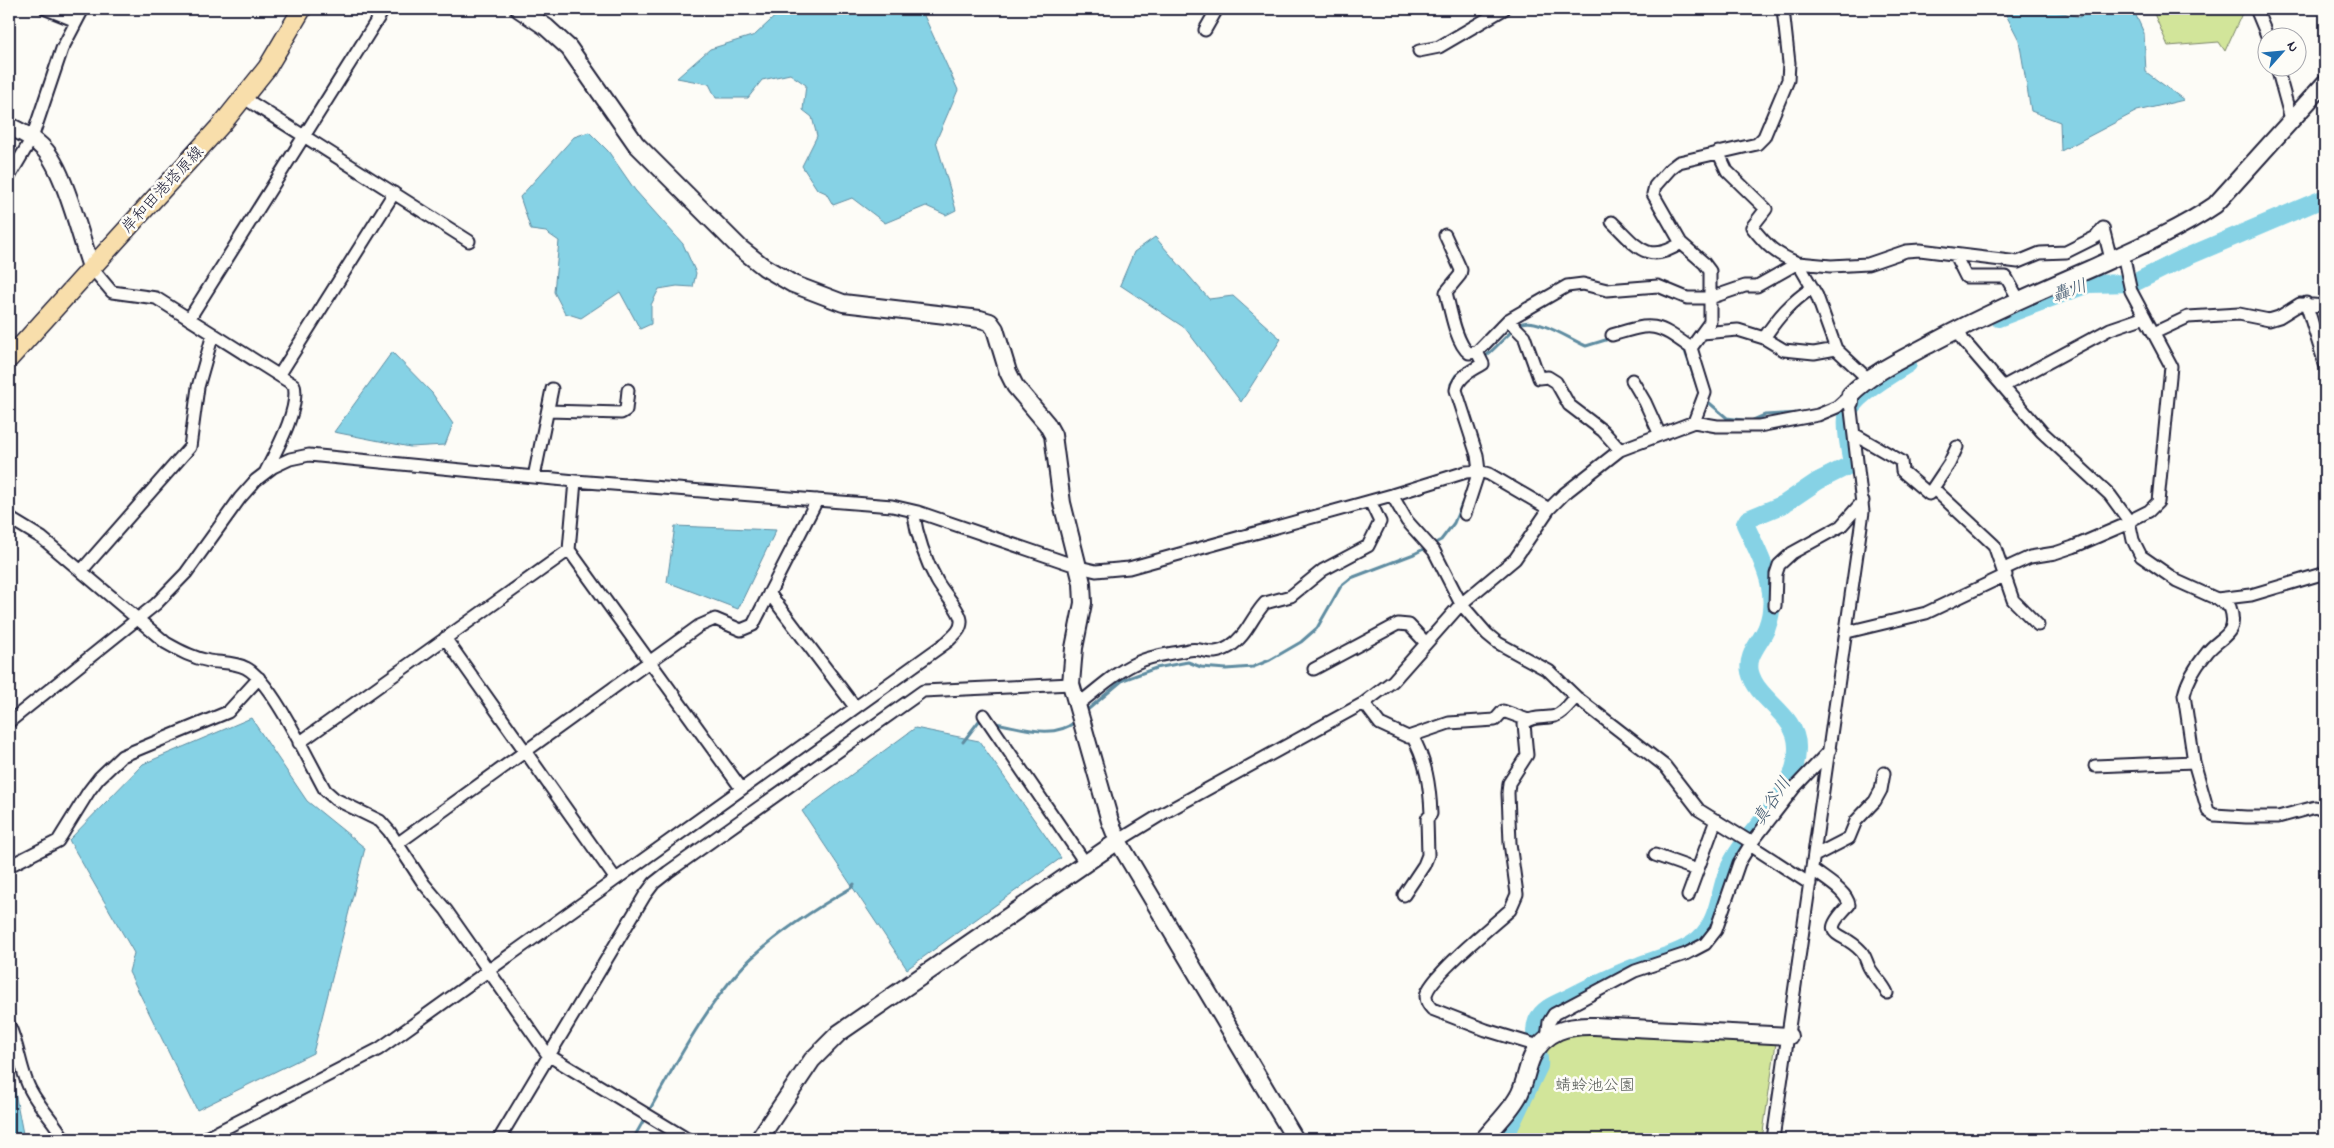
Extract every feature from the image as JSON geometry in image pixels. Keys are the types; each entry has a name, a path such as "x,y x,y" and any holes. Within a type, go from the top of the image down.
{"main road":[{"name":"岸和田港塔原線","path":"9,359 244,98 268,68 302,9"}],"street":[{"path":"9,177 32,138 62,49 83,9"},
{"path":"189,319 384,9"},
{"path":"519,9 546,27 569,48 636,144 734,241 764,267 792,284 843,303 980,318 990,322 999,338 1008,372 1016,386 1047,424 1053,435 1062,503 1079,567 1082,603 1074,648 1071,684 1110,821 1118,841 1295,1139"},
{"path":"1205,30 1217,9"},
{"path":"1419,50 1439,47 1504,9"},
{"path":"1691,348 1710,322 1710,271 1704,263 1681,243 1653,194 1654,186 1679,162 1757,144 1764,137 1788,80 1789,64 1783,9"},
{"path":"2256,9 2264,28"},
{"path":"50,10 76,21"},
{"path":"2280,78 2291,119"},
{"path":"759,1139 812,1060 839,1033 1118,841 1162,814 1364,703 1392,681 1461,604 1515,559 1548,509 1620,450 1694,422 1717,426 1759,426 1818,414 1850,404 1868,379 1958,329 2117,257 2178,227 2215,205 2325,83"},
{"path":"244,98 469,241"},
{"path":"9,126 32,138 45,150 57,168 91,267 112,292 156,298 280,374 294,385 296,392 286,429 265,473"},
{"path":"1718,152 1727,171 1766,209 1752,227 1767,246 1780,256 1798,263 1831,266 1868,264 1906,251 1920,250 2018,262 2040,253 2066,252 2096,237 2104,228 2131,291 2172,366 2158,502 2149,511 2073,547 2054,553 2030,557 1926,613 1847,632"},
{"path":"280,374 394,194"},
{"path":"1612,222 1629,242 1644,252 1661,253 1670,251 1681,243"},
{"path":"1445,235 1461,270 1460,275 1446,292 1464,350 1469,353 1477,352 1508,320 1567,286 1583,284 1607,290 1658,286 1687,298 1710,298 1745,286 1757,286 1798,263"},
{"path":"1955,255 1966,277 2006,277 2019,300"},
{"path":"1798,263 1812,288 1836,349 1868,379"},
{"path":"1764,338 1780,314 1796,299 1812,288"},
{"path":"2306,303 2325,364"},
{"path":"2154,333 2188,317 2239,314 2269,320 2279,318 2300,304 2325,306"},
{"path":"2004,386 2110,329 2145,317"},
{"path":"1508,320 1524,336 1539,378 1548,377 1556,382 1569,405 1604,430 1620,450"},
{"path":"1612,335 1642,326 1655,326 1667,331 1691,348 1704,393 1694,422"},
{"path":"1958,329 1963,340 2042,432 2110,495 2129,522 2133,540 2141,556 2177,581 2230,607 2233,614 2230,633 2206,652 2186,685 2184,695 2194,762 2208,811 2214,815 2278,817 2314,807 2325,811"},
{"path":"1702,334 1738,330 1764,338 1784,350 1814,353 1836,349"},
{"path":"82,570 190,447 198,387 214,334"},
{"path":"1465,514 1479,470 1477,455 1456,390 1462,378 1483,364 1477,352"},
{"path":"1632,380 1645,402 1660,435"},
{"path":"534,477 552,389"},
{"path":"548,411 621,412 626,410 628,390"},
{"path":"1773,1139 1862,522 1863,501 1850,404"},
{"path":"1854,434 1901,461 1902,471 1929,494 1956,448"},
{"path":"9,722 138,619 186,573 240,498 265,473 290,459 309,455 575,481 892,506 913,511 1096,571 1129,568 1392,495 1466,472 1479,470 1502,480 1548,509"},
{"path":"575,481 569,550 741,788"},
{"path":"1933,488 1994,545 2005,572 2013,600 2038,625"},
{"path":"1392,495 1407,521 1434,551 1461,604 1492,638 1549,671 1576,697 1665,766 1699,810 1810,884"},
{"path":"398,844 708,621 715,620 741,630 753,625 817,500"},
{"path":"1077,705 1118,673 1151,657 1194,649 1211,653 1230,646 1241,638 1265,603 1291,596 1323,570 1368,546 1380,522 1370,501"},
{"path":"1774,606 1776,574 1780,566 1792,553 1841,526 1863,501"},
{"path":"204,1139 379,1049 488,969 947,642 960,628 961,617 938,583 924,557 916,534 913,511"},
{"path":"10,520 42,538 82,570 166,644 188,655 248,668 259,678 273,697 325,790 335,799 380,820 548,1055 687,1139"},
{"path":"299,743 569,550"},
{"path":"2217,599 2251,595 2325,573"},
{"path":"769,593 855,708"},
{"path":"1314,669 1398,624 1410,625 1426,643"},
{"path":"445,638 615,878"},
{"path":"9,866 58,841 99,778 122,756 228,712 259,678"},
{"path":"499,1139 645,895 668,872 922,691 1071,684"},
{"path":"1364,703 1380,724 1408,737 1449,723 1495,720 1503,711 1528,720 1554,716 1561,713 1576,697"},
{"path":"984,715 1086,864"},
{"path":"1528,720 1524,724 1527,755 1510,784 1508,793 1510,842 1517,894 1515,902 1510,910 1442,972 1430,986 1426,995 1428,1005 1432,1009 1486,1030 1543,1042"},
{"path":"1404,895 1424,865 1428,855 1427,818 1432,814 1425,765 1420,750 1412,736"},
{"path":"1543,1042 1549,1022 1554,1014 1635,971 1686,954 1705,944 1716,930 1739,863 1751,844 1795,787 1830,750"},
{"path":"2095,766 2194,762"},
{"path":"1814,856 1849,838 1856,821 1875,801 1881,790 1884,773"},
{"path":"1688,896 1716,820"},
{"path":"1655,855 1697,870"},
{"path":"1812,869 1830,885 1840,890 1848,899 1849,905 1834,920 1833,927 1836,933 1843,939 1859,948 1870,969 1884,985 1887,993"},
{"path":"9,1025 15,1038 30,1090 64,1139"},
{"path":"1484,1139 1519,1095 1532,1057 1543,1042 1561,1029 1574,1026 1789,1036"}],"green space":[{"path":"2152,9 2244,9 2225,51 2219,42 2168,46"},
{"name":"蜻蛉池公園","path":"1575,1031 1776,1043 1762,1139 1508,1139 1540,1076 1543,1067 1543,1050 1550,1043"}],"water":[{"path":"783,9 921,9 958,90 936,141 956,210 946,215 926,206 885,223 852,198 833,205 826,193 817,189 802,166 817,136 812,117 803,110 806,85 790,74 762,80 748,98 716,98 709,84 677,78 710,49 755,35"},
{"path":"2003,9 2046,9 2080,17 2087,9 2133,9 2144,33 2146,72 2184,100 2137,111 2061,151 2060,122 2031,111 2019,40"},
{"path":"589,132 608,151 635,190 683,244 696,273 693,287 677,286 659,289 651,305 651,324 640,329 620,292 581,318 565,313 554,292 559,241 546,232 531,230 520,197 574,137"},
{"path":"1155,237 1209,299 1233,296 1281,339 1241,402 1185,328 1120,285 1134,252"},
{"path":"392,352 432,393 453,424 445,445 410,447 334,432"},
{"path":"675,526 776,530 738,609 667,582"},
{"path":"251,718 307,801 365,848 313,1053 197,1110 129,972 134,953 69,840 143,764"},
{"path":"915,728 979,741 1061,858 907,969 802,811"},
{"path":"9,1061 24,1139 9,1139"}],"waterway":[{"name":"轟川","path":"1998,318 2088,284 2134,283 2184,258 2325,198"},
{"path":"1482,359 1514,329 1525,322 1542,325 1586,346 1612,338"},
{"path":"1683,349 1699,392"},
{"name":"真谷川","path":"1504,1139 1539,1066 1535,1026 1542,1013 1553,1005 1602,981 1686,948 1700,938 1711,924 1727,873 1735,857 1780,798 1789,782 1795,765 1797,747 1795,735 1791,725 1784,716 1760,691 1750,672 1750,660 1767,627 1772,600 1767,574 1745,524 1748,519 1784,504 1818,481 1852,464 1847,429 1847,417 1850,410 1855,402 1873,387 1908,364"},
{"path":"1452,388 1451,384 1456,375 1462,372"},
{"path":"1706,400 1727,418 1751,421 1765,415 1801,413"},
{"path":"1085,712 1123,680 1156,668 1188,662 1201,667 1226,669 1253,667 1270,660 1301,642 1317,628 1341,586 1351,578 1414,554 1441,540 1454,523 1463,501"},
{"path":"963,742 979,721 984,722"},
{"path":"995,723 1036,731 1046,731 1066,727 1075,722"},
{"path":"633,1139 695,1031 723,990 738,972 776,937 851,888 854,884"}]}
